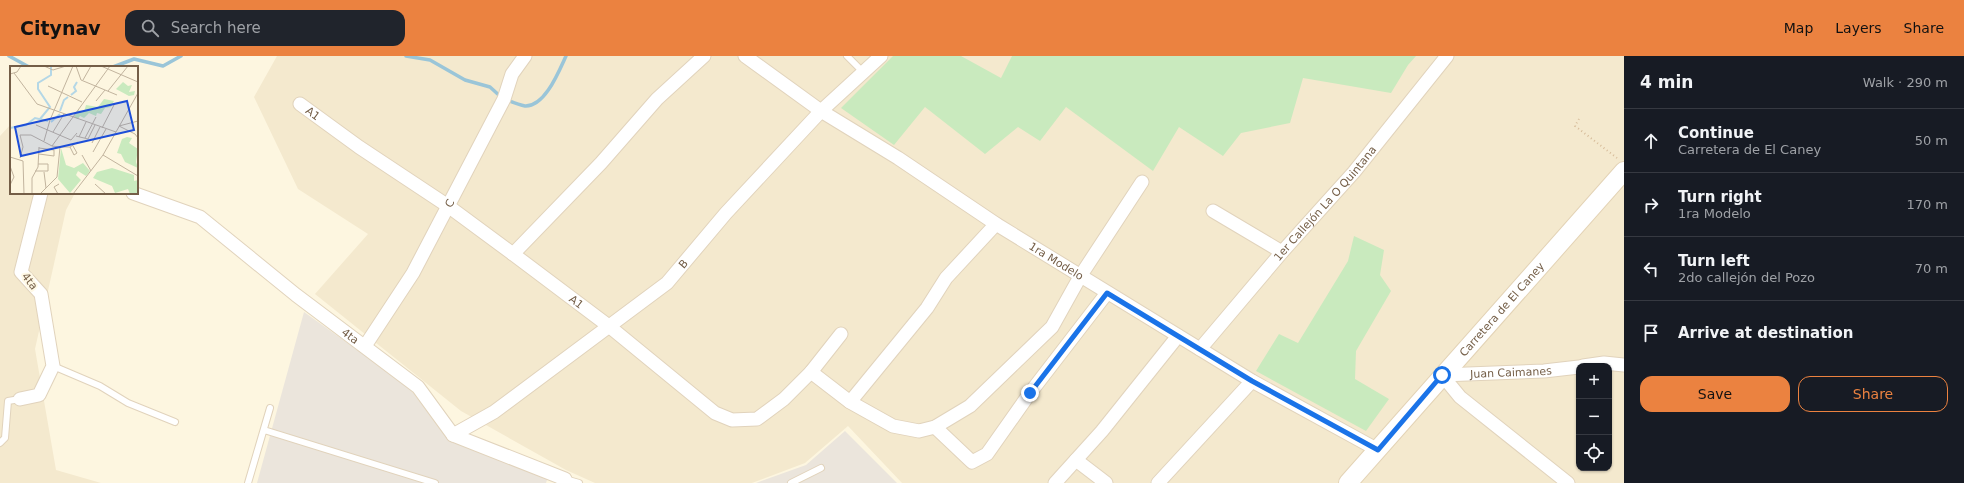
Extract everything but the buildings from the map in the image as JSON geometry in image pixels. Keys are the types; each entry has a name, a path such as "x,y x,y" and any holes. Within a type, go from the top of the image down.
{"main road":[{"name":"Carretera de El Caney","path":"1348,483 1378,450 1621,165"}],"street":[{"name":"C","path":"365,346 413,273 504,99 512,74 525,56"},
{"path":"513,254 601,163 657,99 704,56"},
{"name":"1ra Modelo","path":"745,56 821,111 898,158 996,224 1252,381 1378,450"},
{"name":"B","path":"454,435 494,412 610,327 667,283 726,213 821,111 881,56"},
{"name":"1er Callejón La O Quintana","path":"1200,349 1282,252 1354,172 1447,56"},
{"name":"A1","path":"300,104 359,147 448,206 513,254 610,327 715,413 732,420 757,418 784,399 812,372 841,334"},
{"path":"812,372 850,402 893,426 919,431 935,427 970,406 1052,327 1081,275 1142,182"},
{"name":"4ta","path":"41,194 21,272 41,294 53,366"},
{"name":"4ta","path":"136,194 200,217 296,295 418,387 454,435"},
{"path":"1212,211 1282,252"},
{"path":"850,402 927,308 946,278 996,224"},
{"path":"935,427 972,462 987,454 1030,393 1107,293"},
{"path":"1056,483 1102,431 1178,336"},
{"path":"1612,364 1624,365"},
{"path":"20,399 39,395 53,366"},
{"name":"Juan Caimanes","path":"1442,375 1544,371 1576,366"},
{"path":"1442,375 1460,397 1568,483"},
{"path":"1158,483 1252,381"},
{"path":"454,435 564,481"},
{"path":"1076,460 1106,483"}],"lane":[{"path":"847,56 864,73"},
{"path":"53,366 94,384 128,403 175,422"},
{"path":"0,442 5,438 8,401 20,399"},
{"path":"248,483 270,408"},
{"path":"264,430 435,483"},
{"path":"791,483 821,468"},
{"path":"564,481 579,483"}],"path":[{"path":"1579,119 1575,126 1621,165"}],"shaded area":[{"path":"277,56 1624,56 1624,483 902,483 848,426 805,463 752,483 595,483 566,470 461,411 315,294 368,234 298,189 254,97"},
{"path":"10,125 10,194 74,194 66,210 35,349 56,470 101,483 0,483 0,136"},
{"path":"304,312 408,386 448,440 548,477 546,483 257,483"},
{"path":"845,431 897,483 756,483 806,465"}],"green space":[{"path":"893,56 961,56 1001,78 1012,56 1416,56 1408,65 1391,93 1303,78 1290,123 1241,133 1223,156 1179,127 1153,171 1066,107 1040,141 1018,127 985,154 925,107 894,145 841,108"},
{"path":"1354,236 1384,250 1380,275 1391,291 1356,351 1355,379 1389,399 1366,431 1256,371 1279,334 1298,343 1348,261"}],"waterway":[{"path":"9,56 27,66"},
{"path":"116,66 134,59 163,66 181,56"},
{"path":"406,56 430,60 465,80 490,87 501,97"},
{"path":"507,100 525,106 532,105 539,101 545,95 555,79 566,56"}],"route":[{"path":"1030,393 1107,293 1252,381 1378,450 1442,375"}]}
